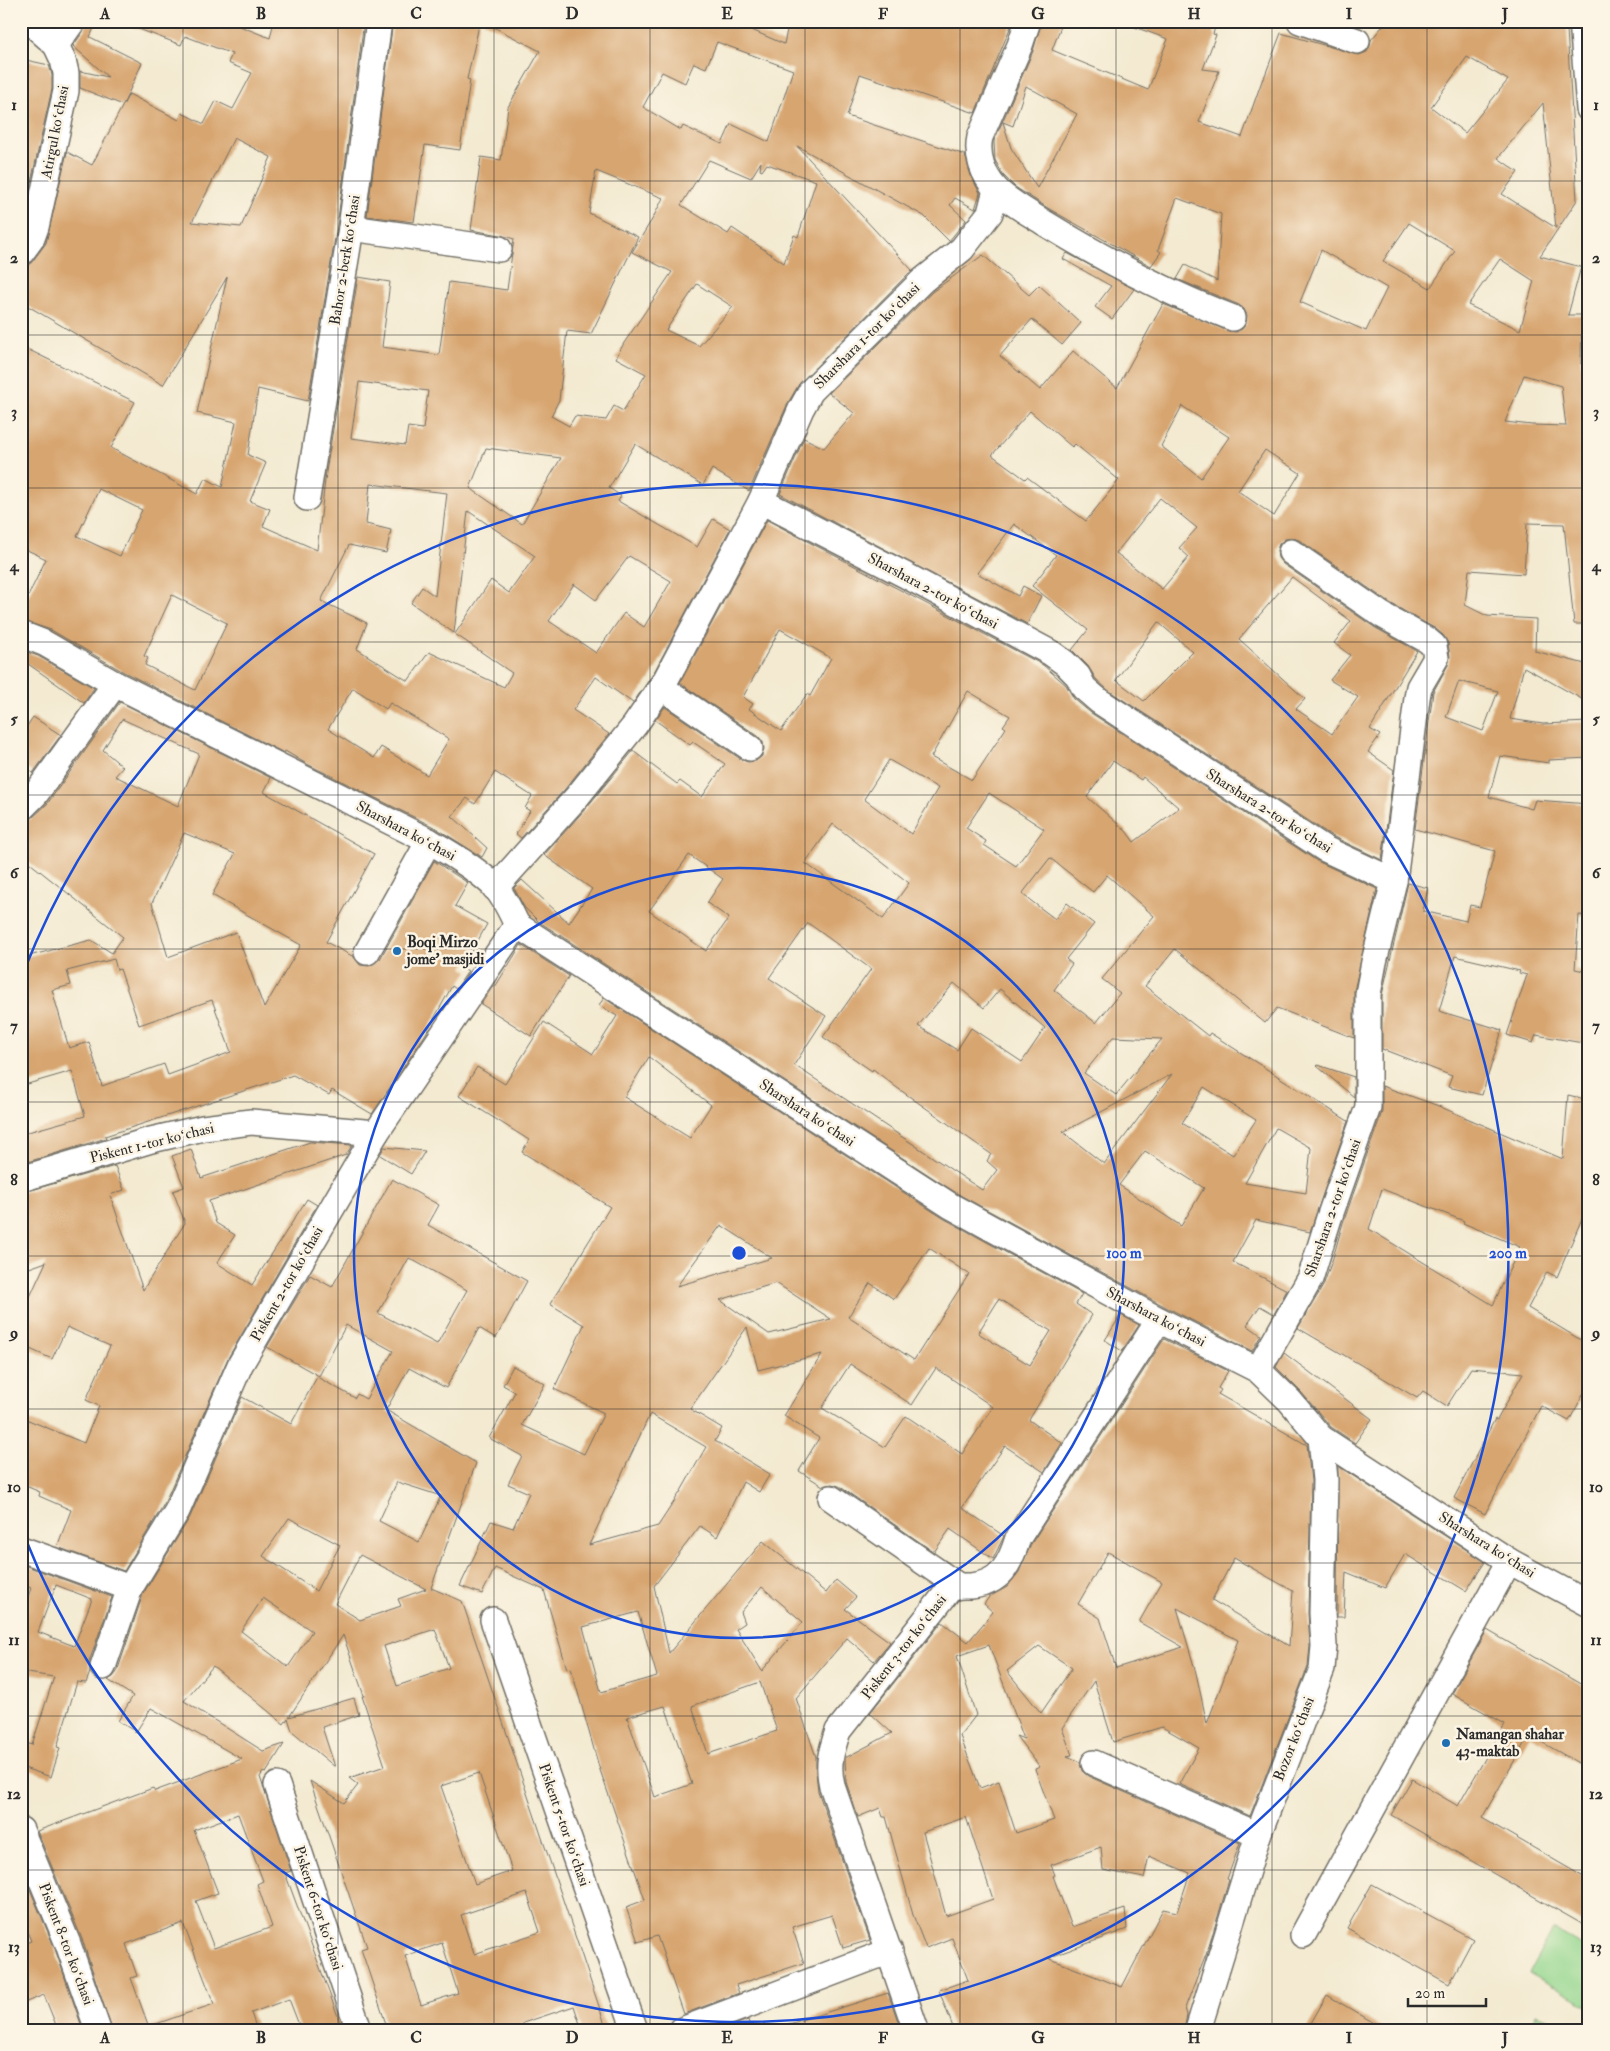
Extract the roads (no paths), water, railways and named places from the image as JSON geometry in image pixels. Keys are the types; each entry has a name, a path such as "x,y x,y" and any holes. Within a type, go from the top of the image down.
{"street":[{"name":"Atirgul koʻchasi","path":"21,253 32,238 36,227 66,91 63,60 56,45 29,21"},
{"path":"56,45 73,21"},
{"name":"Bahor 2-berk koʻchasi","path":"306,498 352,228 378,21"},
{"path":"1028,21 1020,45 980,137 978,147 979,158 996,190 1072,240 1172,293 1233,318"},
{"path":"1300,21 1357,42"},
{"path":"1585,35 1589,108"},
{"name":"Sharshara 1-tor koʻchasi","path":"496,888 576,798 635,725 661,687 761,501 801,409 811,391 922,281 962,248 990,213 996,190"},
{"path":"352,228 499,249"},
{"name":"Sharshara 2-tor koʻchasi","path":"761,501 905,575 1051,654 1065,663 1078,676 1084,688 1099,701 1325,849 1394,881 1368,994 1368,1107 1310,1279 1258,1370"},
{"path":"1290,552 1382,615 1427,640 1436,652 1436,658 1419,687 1416,698 1394,881"},
{"name":"Sharshara koʻchasi","path":"21,634 44,642 115,684 429,840 454,855 496,888 508,906 517,925 951,1206 1159,1320 1258,1370 1290,1401 1321,1438 1509,1561 1589,1604"},
{"path":"21,809 35,795 115,684"},
{"path":"661,687 750,748"},
{"path":"366,952 429,840"},
{"name":"Piskent 2-tor koʻchasi","path":"103,1667 130,1588 177,1511 240,1365 376,1133 517,925"},
{"name":"Piskent 1-tor koʻchasi","path":"21,1179 150,1140 212,1127 251,1122 376,1133"},
{"name":"Piskent 3-tor koʻchasi","path":"916,2030 832,1786 828,1770 838,1730 948,1590 957,1585 972,1586 987,1582 996,1578 1006,1567 1012,1559 1018,1538 1159,1320"},
{"name":"Bozor koʻchasi","path":"1198,2030 1258,1835 1322,1669 1324,1646 1322,1613 1325,1480 1321,1438"},
{"path":"831,1498 957,1585"},
{"path":"21,1549 130,1588"},
{"path":"1304,1935 1509,1561"},
{"name":"Piskent 5-tor koʻchasi","path":"493,1620 635,2030"},
{"path":"1094,1763 1258,1835"},
{"name":"Piskent 6-tor koʻchasi","path":"278,1785 359,2030"},
{"name":"Piskent 8-tor koʻchasi","path":"21,1830 68,1944 98,2030"},
{"path":"682,2030 890,1952"}],"place":[{"name":"Boqi Mirzo jome’ masjidi","path":"397,951"},
{"name":"Namangan shahar 43-maktab","path":"1446,1743"}]}
